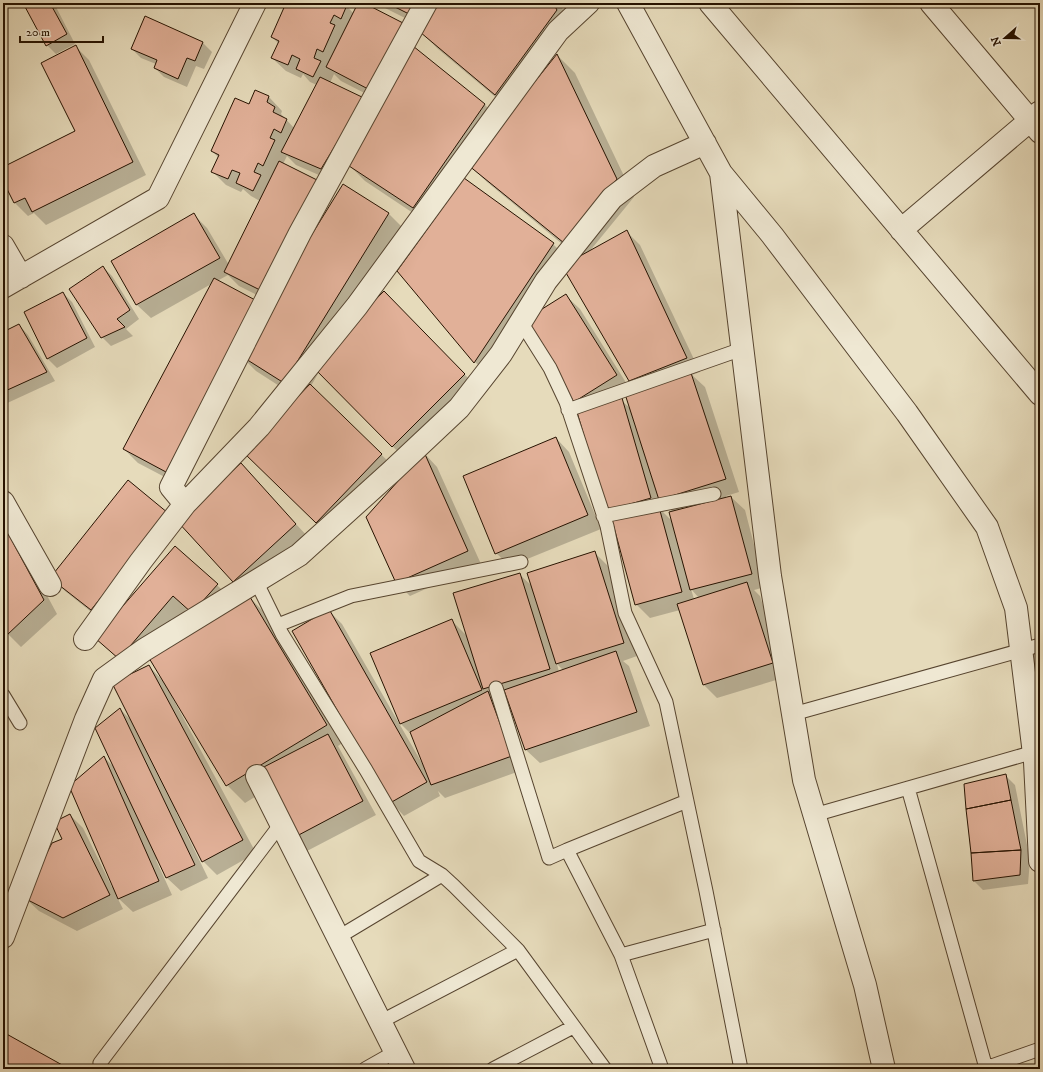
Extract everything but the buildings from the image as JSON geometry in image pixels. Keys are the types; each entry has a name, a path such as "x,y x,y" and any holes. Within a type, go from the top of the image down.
{"street":[{"path":"3,246 12,282 158,198 255,3"},
{"path":"185,504 171,487 300,233 426,3"},
{"path":"85,639 141,561 185,504 259,427 357,306 558,31 588,3"},
{"path":"628,3 721,173 772,235 907,413 987,527 1031,648 1034,752 1040,861"},
{"path":"710,3 1040,394"},
{"path":"901,230 1037,121 931,3"},
{"path":"3,936 86,719 104,679 144,650 299,555 392,472 459,408 501,354 546,281 612,198 654,166 705,143"},
{"path":"721,173 770,576 804,780 865,985 884,1069"},
{"path":"3,502 50,585"},
{"path":"256,776 399,1061"}],"lane":[{"path":"521,322 550,368 568,410 603,516 625,613 666,702 714,930 741,1069"},
{"path":"568,410 742,349"},
{"path":"603,516 714,494"},
{"path":"278,625 350,596 521,562"},
{"path":"256,581 278,625 419,861 442,875 518,950 605,1069"},
{"path":"793,714 1031,648"},
{"path":"496,688 549,858 687,801"},
{"path":"3,695 20,723"},
{"path":"814,815 1034,752"},
{"path":"908,788 985,1068 1040,1049"},
{"path":"103,1069 100,1063 280,825"},
{"path":"567,850 621,955 662,1069"},
{"path":"337,938 442,875"},
{"path":"621,955 714,930"},
{"path":"380,1022 518,950"},
{"path":"493,1069 573,1027"},
{"path":"365,1069 399,1061"}]}
